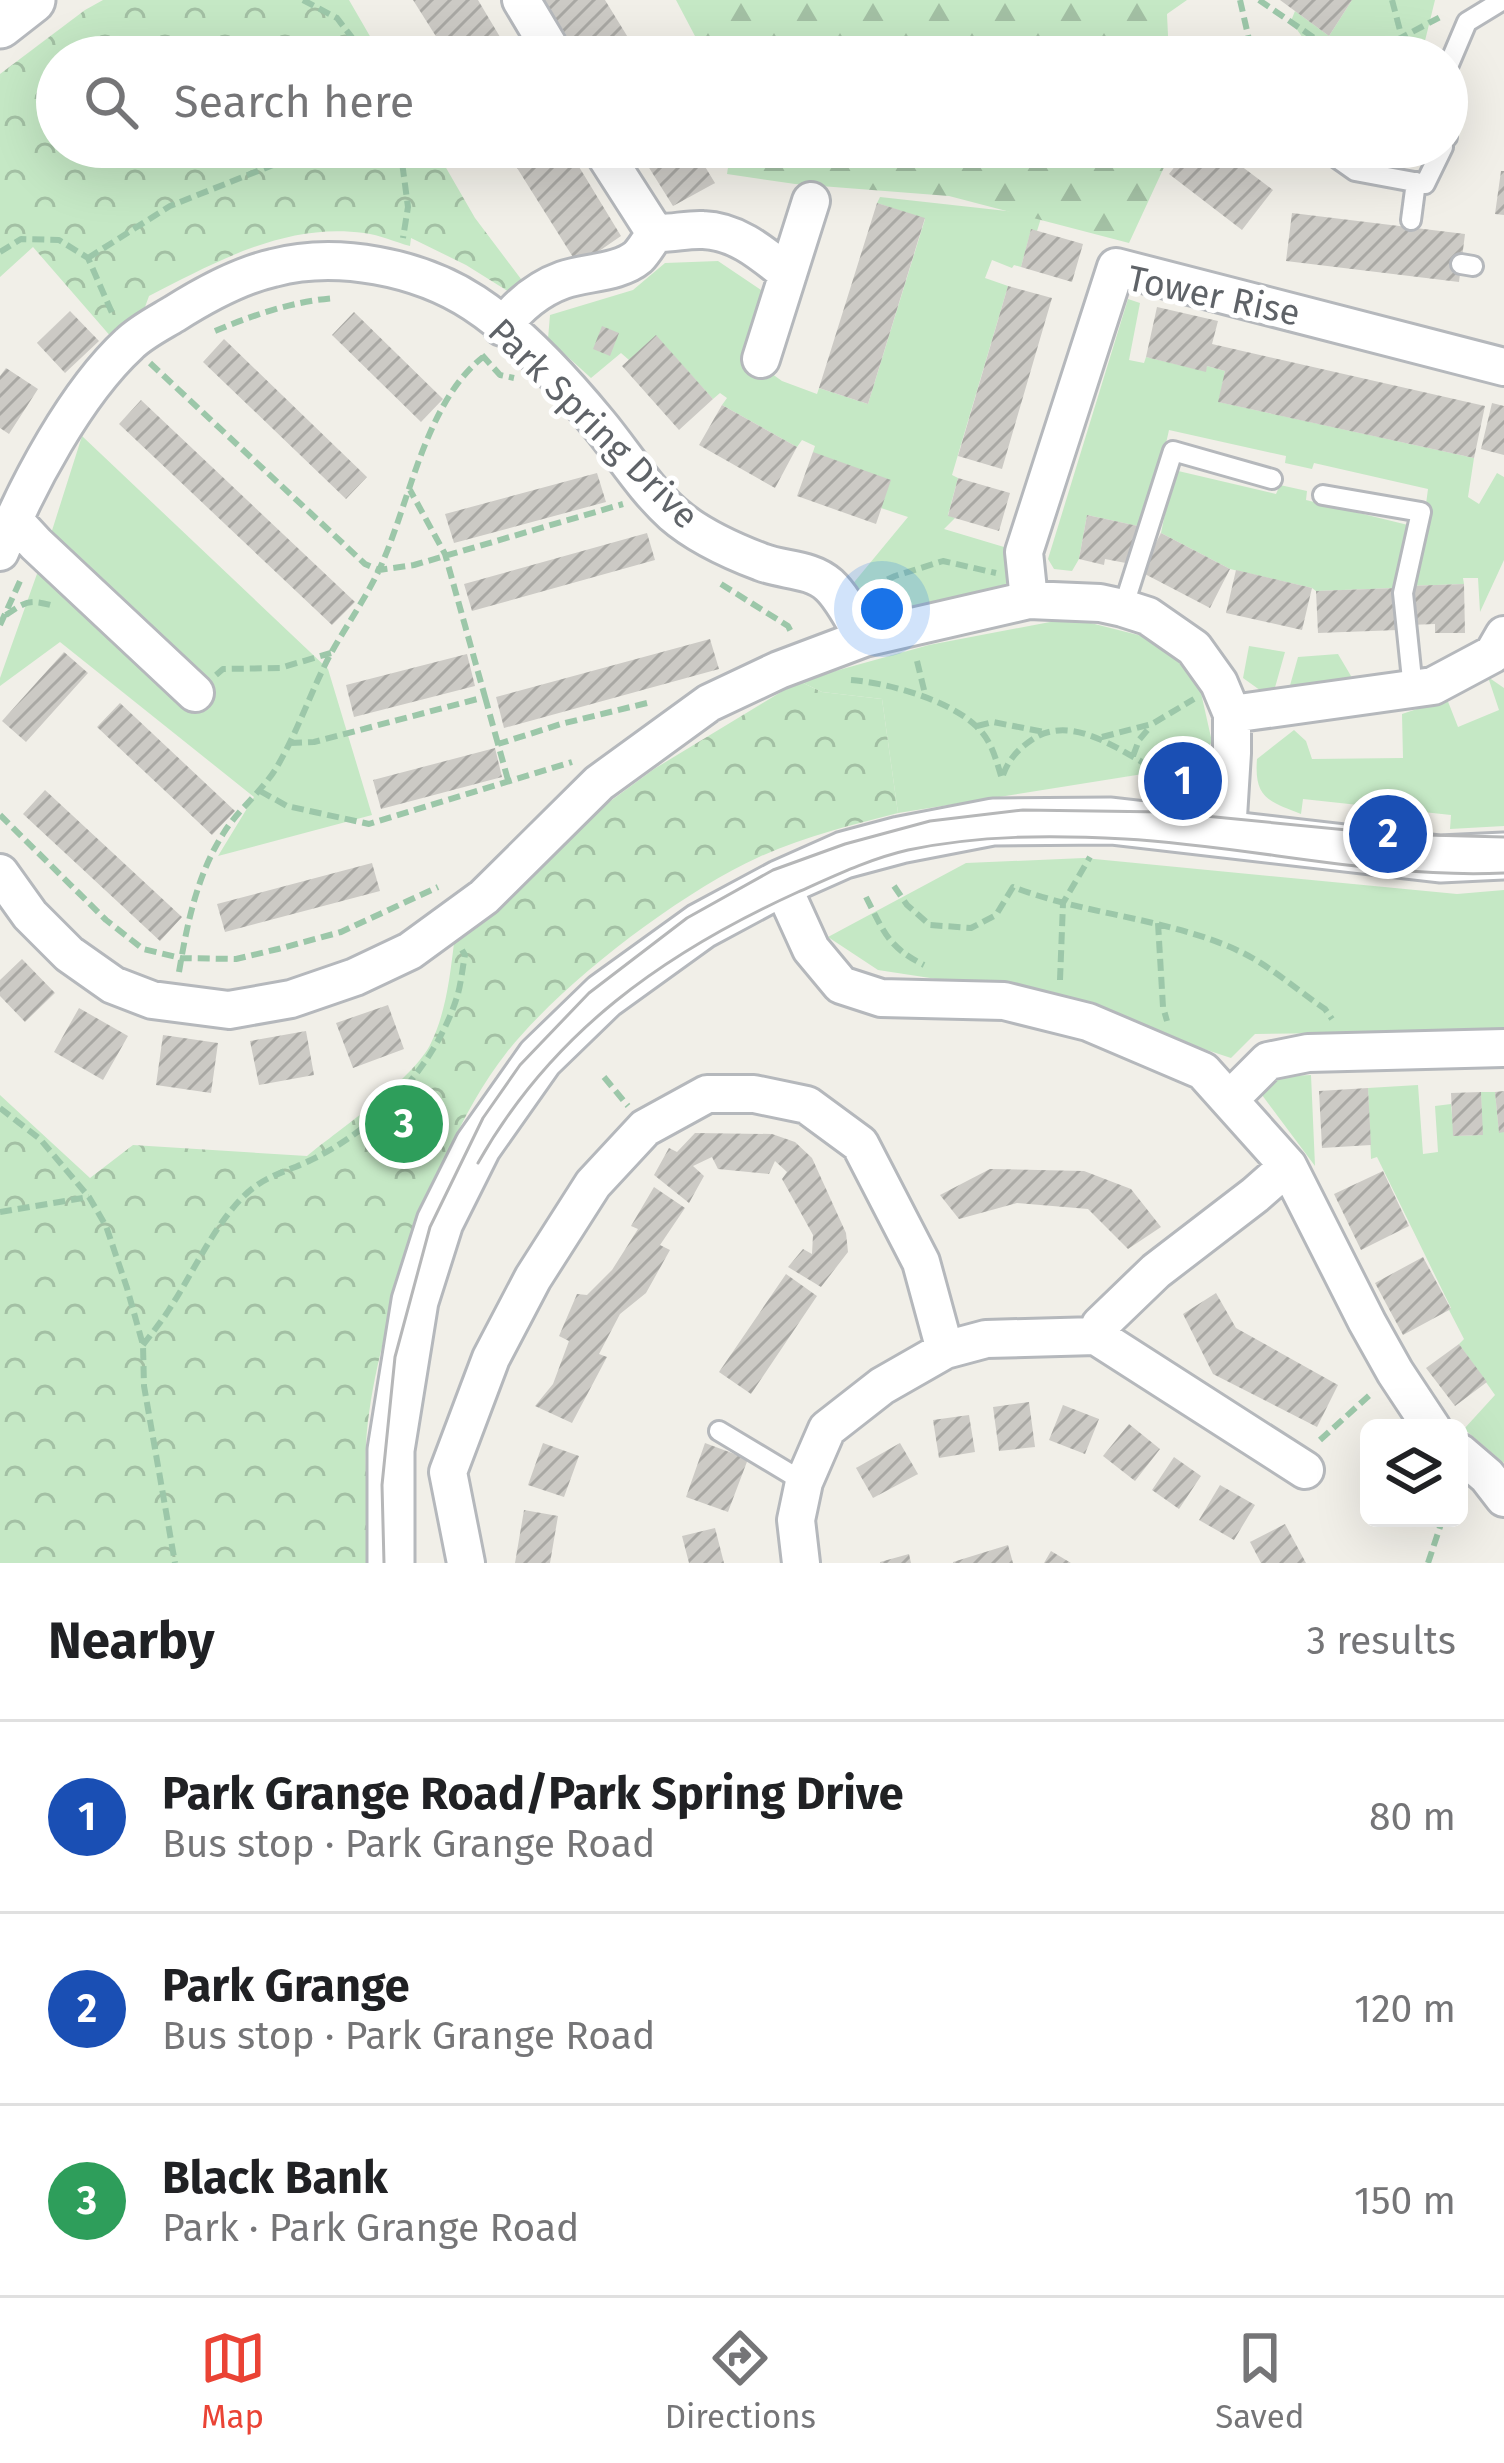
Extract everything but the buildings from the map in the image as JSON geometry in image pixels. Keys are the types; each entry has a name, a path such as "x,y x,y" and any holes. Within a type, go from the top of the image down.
{"street":[{"path":"0,25 32,0"},
{"path":"521,0 543,36"},
{"path":"613,168 655,233"},
{"path":"761,359 812,202"},
{"path":"655,233 705,230 745,241 788,274"},
{"path":"487,342 516,308 538,292 564,279 636,259 655,233"},
{"name":"Park Spring Drive","path":"16,538 86,393 142,355 190,303 272,268 347,262 438,284 475,304 487,342 524,344 676,517 764,564 810,573 830,586 864,638"},
{"name":"Tower Rise","path":"1028,590 1024,552 1116,266 1504,367"},
{"path":"16,538 195,693"},
{"path":"0,873 30,915 69,954 112,986 152,1000 229,1010 291,999 410,951 484,897 599,783 795,648 864,638 1028,590 1148,616 1194,649 1225,698 1232,753 1227,832"},
{"path":"1225,698 1433,686 1493,654 1504,635"},
{"path":"391,1563 391,1450 415,1301 440,1222 478,1146 540,1058 604,996 700,926 844,855 993,822 1112,821 1440,859 1504,856"},
{"path":"781,883 811,950 841,985 881,998 1004,1001 1088,1022 1203,1071 1288,1166 1358,1306 1426,1419"},
{"path":"1229,1100 1268,1061 1308,1053 1504,1048"},
{"path":"466,1563 448,1472 490,1358 533,1278 593,1184 645,1128 707,1094 754,1094 807,1105 860,1144 921,1262 945,1350"},
{"path":"1096,1336 1100,1325 1156,1271 1288,1166"},
{"path":"801,1563 796,1520 804,1482 827,1429 882,1386 945,1350 986,1339 1096,1336 1313,1454"},
{"path":"1468,1460 1504,1496"}],"lane":[{"path":"1461,36 1467,22 1498,3"},
{"path":"1350,168 1426,184 1433,168"},
{"path":"1411,220 1416,182"},
{"path":"1124,608 1173,451 1272,479"},
{"path":"1323,495 1421,512 1403,593 1413,689"},
{"path":"719,1431 804,1482"}],"path":[{"path":"303,0 337,18 351,36"},
{"path":"1240,0 1248,36"},
{"path":"1259,0 1311,36"},
{"path":"1391,0 1401,36"},
{"path":"1403,36 1470,1 1498,3"},
{"path":"88,258 170,206 265,168"},
{"path":"397,272 408,207 403,168"},
{"path":"0,251 21,239 59,240 88,258 118,325 142,355 365,564 379,570 413,565 632,501 651,491"},
{"path":"214,331 318,299 352,296"},
{"path":"487,342 500,375 531,382"},
{"path":"181,958 195,896 209,861 224,831 260,790 290,743 328,659 379,570 433,428 487,342"},
{"path":"142,355 168,358"},
{"path":"141,379 142,355"},
{"path":"410,490 445,554 508,782"},
{"path":"2,621 16,538"},
{"path":"795,648 843,605 895,576 943,561 1028,590"},
{"path":"718,582 788,626 811,676 866,681 926,698 977,727 992,748 1002,779 1020,747 1044,732"},
{"path":"2,621 33,600 63,609"},
{"path":"290,743 314,742 485,697"},
{"path":"1098,738 1225,698"},
{"path":"498,744 657,700"},
{"path":"977,727 993,722 1044,732 1082,733 1161,772 1194,778 1207,770 1208,752 1232,753"},
{"path":"1133,756 1152,724"},
{"path":"260,790 286,806 369,824 581,762 573,773"},
{"path":"0,815 106,920 143,949 181,958 236,959 341,932 450,881"},
{"path":"1060,982 1063,903 1096,847"},
{"path":"894,886 930,925 970,928 996,915 1013,887 1158,923 1240,951 1325,1009 1352,1052"},
{"path":"1158,923 1163,1007 1180,1061"},
{"path":"143,1345 240,1200 267,1177 313,1160 362,1128 403,1091 438,1039 456,1000 465,955 446,924"},
{"path":"0,1108 40,1139 89,1197 106,1226 143,1345 144,1386 176,1563"},
{"path":"0,1211 89,1197"},
{"path":"1313,1454 1395,1372"},
{"path":"1429,1563 1440,1527"}],"green space":[{"path":"103,0 349,0 370,36 50,36"},
{"path":"676,0 1187,0 1167,14 1168,36 695,36"},
{"path":"1352,0 1435,0 1426,36 1329,36"},
{"path":"1295,11 1329,36 1302,36 1291,21"},
{"path":"36,47 36,168 446,168 475,218 524,283 511,293 411,238 410,246 364,233 307,233 252,248 149,296 141,318 112,338 33,247 0,277 0,74"},
{"path":"728,168 1164,168 1129,243 949,196 727,174"},
{"path":"880,197 1042,215 1037,231 1031,230 1021,267 992,260 985,278 1008,286 952,475 958,478 948,515 955,518 944,529 1004,547 1007,584 881,616 846,592 908,517 881,508 813,452 815,446 802,440 797,447 722,405 727,398 720,393 713,399 656,336 629,360 621,353 591,378 548,339 550,315 633,290 665,263 718,261 767,294 750,358 782,381 868,404 925,219 877,203"},
{"path":"1128,299 1140,303 1129,360 1144,363 1146,357 1225,371 1219,402 1474,458 1468,497 1479,504 1497,473 1504,477 1504,560 1480,612 1478,578 1463,578 1464,584 1408,586 1420,549 1428,489 1314,463 1312,469 1285,463 1286,456 1169,430 1147,528 1087,515 1079,559 1072,571 1054,569 1048,559"},
{"path":"82,436 328,669 372,815 218,856 254,797 60,642 0,686"},
{"path":"1174,470 1276,494 1280,485 1307,491 1306,500 1408,525 1396,588 1316,591 1230,569 1161,533"},
{"path":"1071,618 1142,636 1197,675 1212,742 1193,766 898,813 882,699 822,692 799,681 929,645"},
{"path":"1249,646 1285,652 1274,691 1264,693 1243,678"},
{"path":"1338,654 1351,676 1347,682 1289,689 1298,657"},
{"path":"1488,677 1504,688 1504,826 1450,829 1451,815 1303,799 1301,814 1272,801 1261,790 1257,759 1294,730 1306,741 1312,759 1403,758 1402,714 1447,699 1458,727 1499,710"},
{"path":"799,681 822,692 882,699 898,813 776,850 693,893 623,942 558,998 490,1076 435,1182 380,1354 366,1444 373,1563 0,1563 0,1095 90,1178 133,1145 307,1156 393,1087 422,1057 440,1019 454,943 586,819 654,769"},
{"path":"1084,858 1457,894 1504,890 1504,1031 1255,1034 1231,1058 1041,995 878,970 828,937 966,863"},
{"path":"1311,1075 1315,1166 1262,1095 1271,1077"},
{"path":"1418,1085 1423,1154 1438,1152 1435,1106 1451,1104 1454,1136 1482,1135 1481,1092 1495,1092 1499,1132 1504,1132 1504,1463 1468,1432 1468,1425 1495,1395 1459,1344 1464,1339 1451,1308 1377,1157 1371,1159 1368,1088"}],"tram line":[{"path":"384,1563 382,1485 395,1357 430,1227 483,1118 520,1065 589,993 687,918 773,870 845,844 930,821 1023,810 1164,812 1388,834 1504,837"},
{"path":"478,1163 540,1074 576,1036 657,970 749,916 838,874 894,854 989,839 1098,838 1361,867 1504,873"}],"place":[{"name":"Park Grange Road/Park Spring Drive","path":"1183,781"},
{"name":"Park Grange","path":"1388,834"},
{"name":"Black Bank","path":"404,1124"}]}
